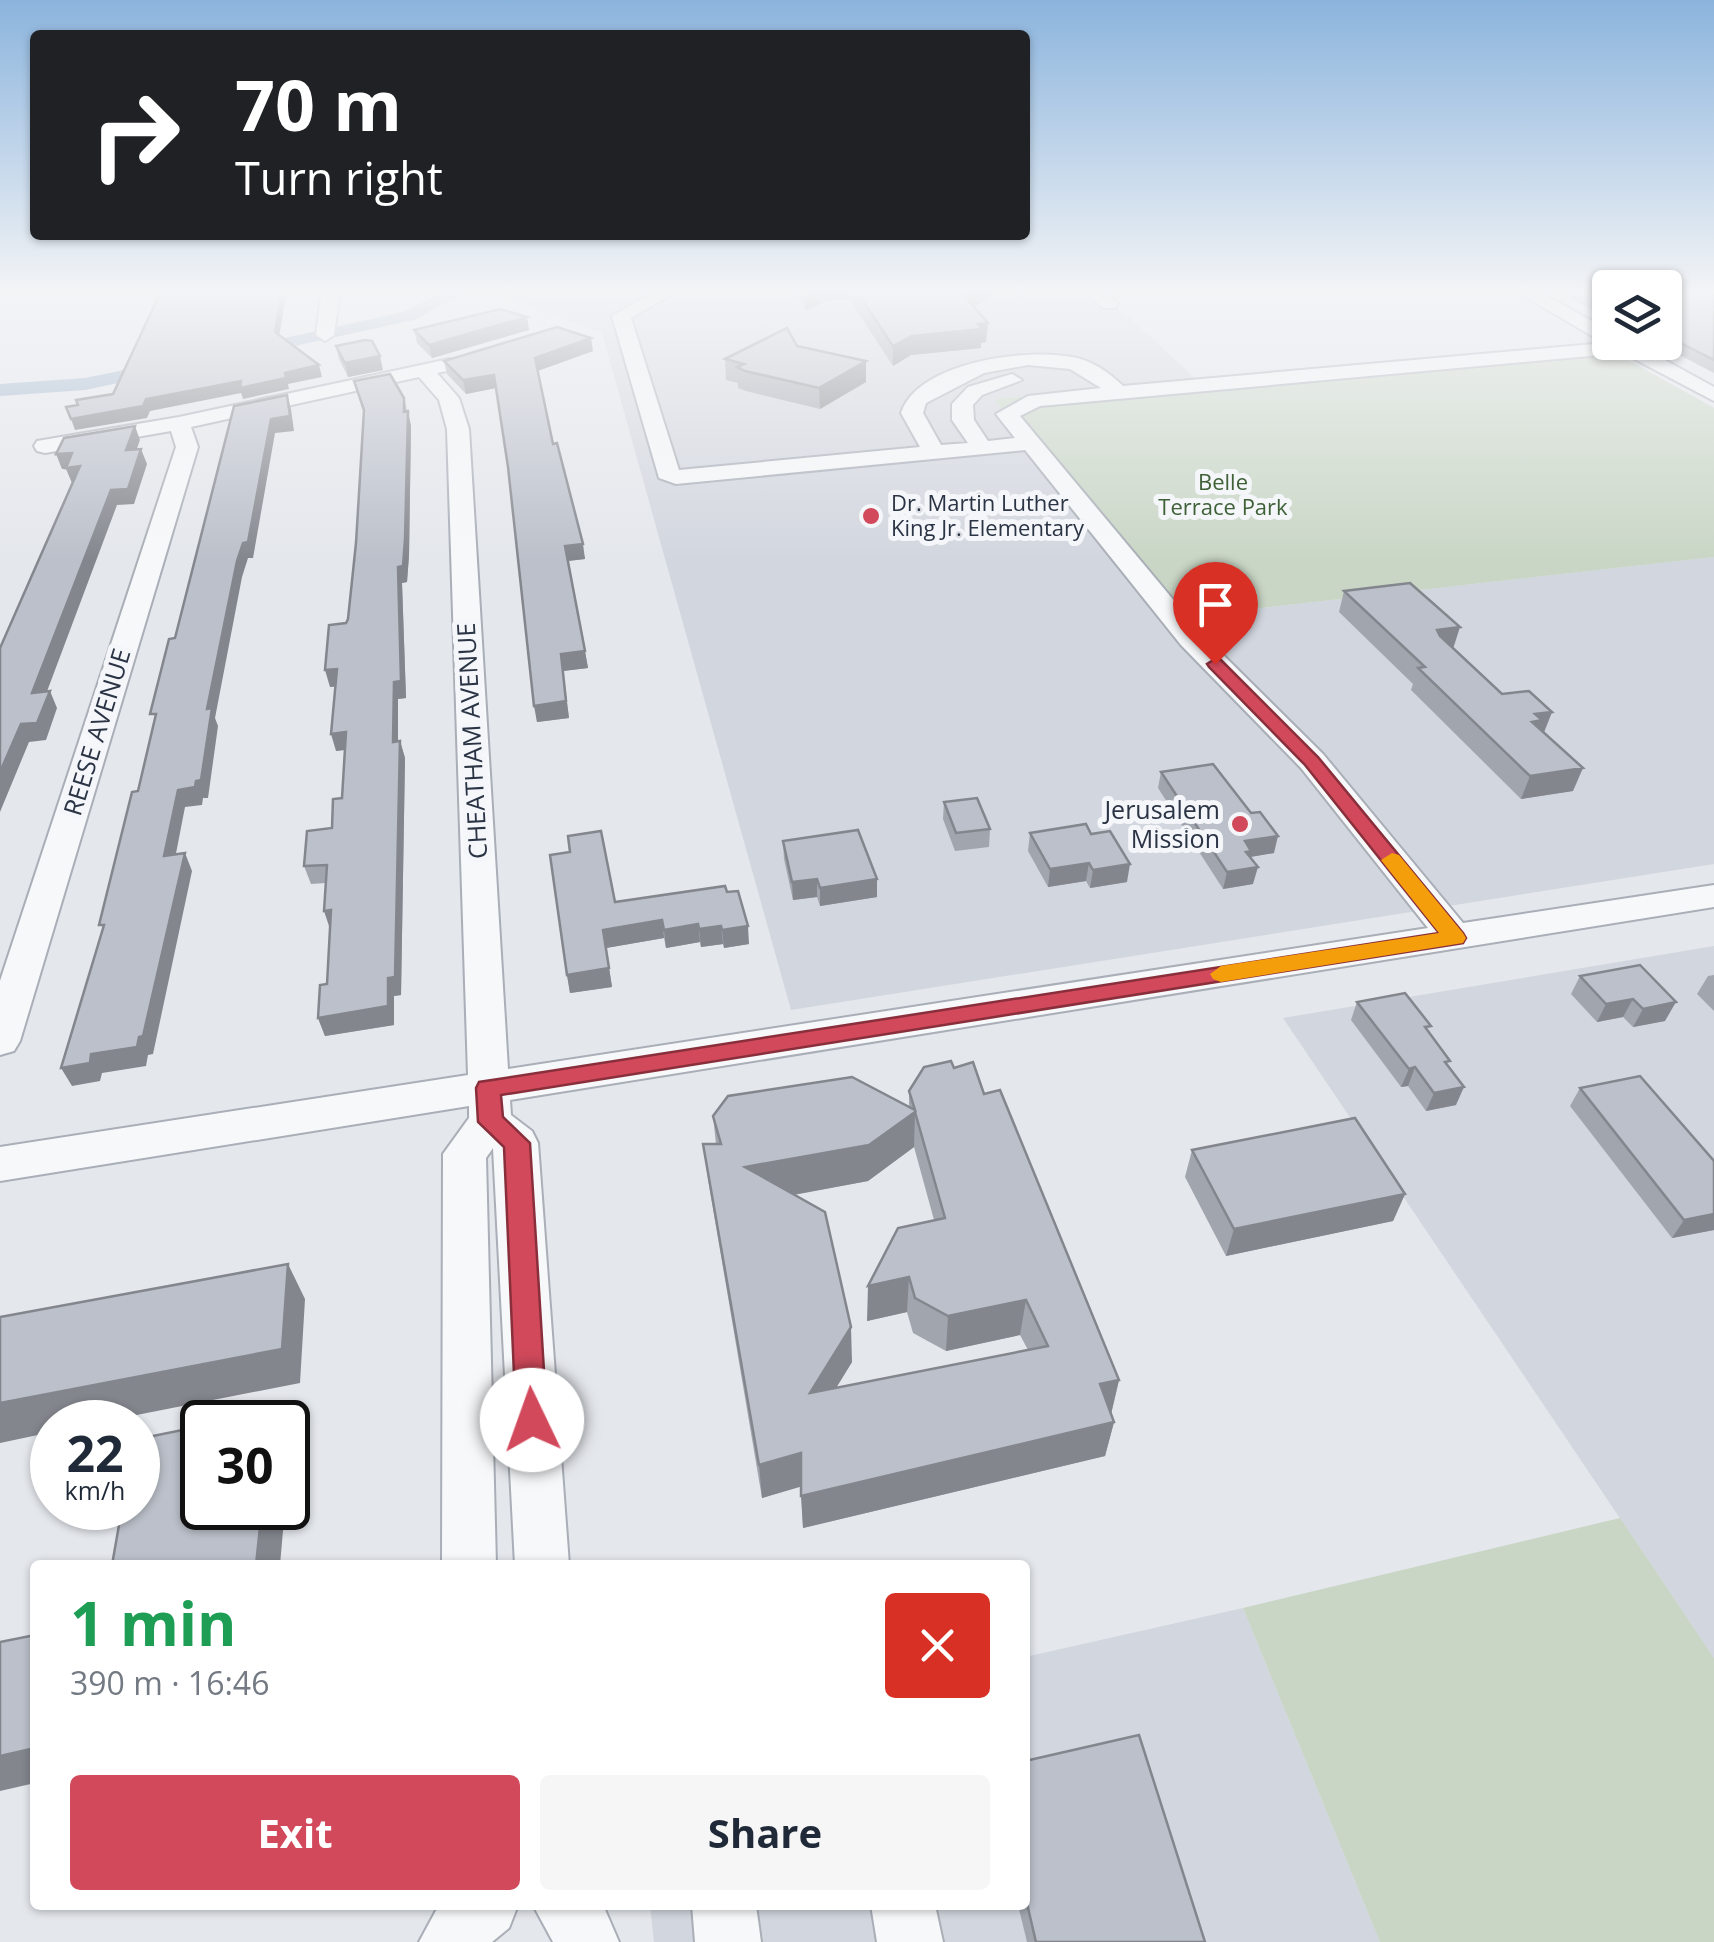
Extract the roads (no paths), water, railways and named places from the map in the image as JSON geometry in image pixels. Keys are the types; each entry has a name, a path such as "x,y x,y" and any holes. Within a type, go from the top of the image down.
{"street":[{"path":"45,446 180,423 380,380"},
{"name":"CHEATHAM AVENUE","path":"433,380 449,398 458,429 489,1105"},
{"path":"640,380 667,473 690,478 1033,443"},
{"path":"935,453 912,413 916,400 946,380"},
{"path":"983,449 963,420 962,404 975,391 1018,380"},
{"path":"1103,380 1119,394"},
{"path":"1260,380 1035,400 1006,414 1191,640 1312,761 1455,938"},
{"path":"1686,380 1714,395"},
{"name":"REESE AVENUE","path":"0,1041 187,447 180,423"},
{"path":"0,1164 489,1105 1714,896"},
{"path":"469,1560 464,1154 489,1105"},
{"path":"489,1105 517,1143 542,1560"},
{"path":"452,1942 476,1910"},
{"path":"571,1910 586,1942"},
{"path":"725,1910 728,1942"},
{"path":"904,1910 910,1942"}],"waterway":[{"path":"0,390 106,380"}],"place":[{"name":"Dr. Martin Luther King Jr. Elementary","path":"871,516"},
{"name":"Jerusalem Mission","path":"1240,824"}],"park label":[{"name":"Belle Terrace Park","path":"1223,494"}]}
